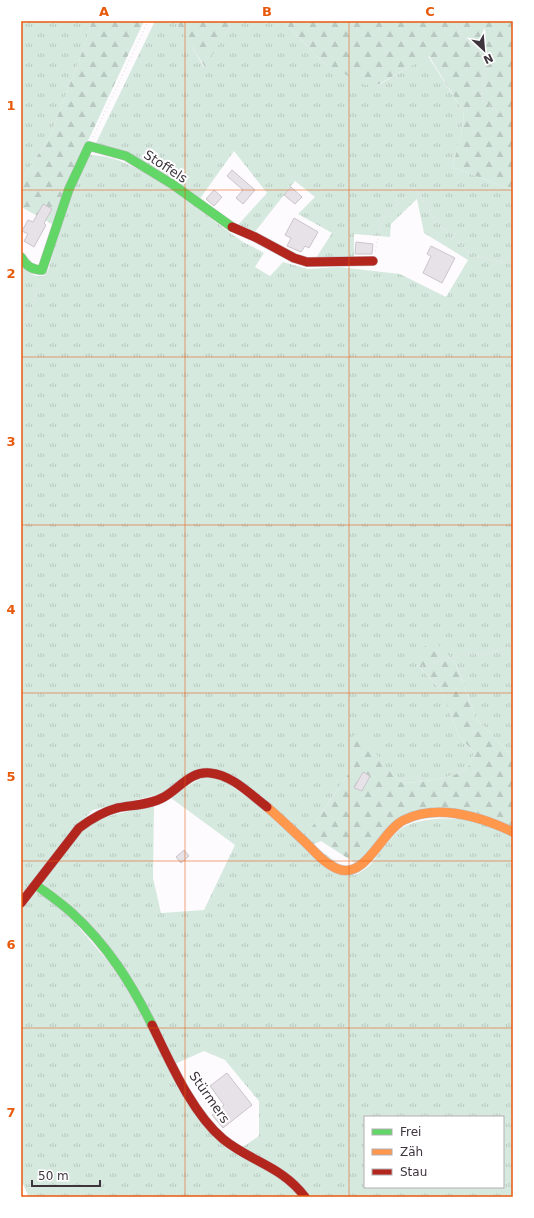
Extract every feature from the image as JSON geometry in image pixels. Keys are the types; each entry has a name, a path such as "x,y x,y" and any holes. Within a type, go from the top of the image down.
{"street":[{"name":"Stoffels","path":"89,146 126,156 172,184 233,228 255,237 294,258 306,262 373,261"},
{"path":"21,257 25,265 34,270 42,270 69,189 89,146"},
{"path":"21,903 79,828 96,815 108,810 158,800 186,780 204,773 221,776 238,784 274,814 332,868 340,871 346,872 361,867 393,826 403,820 417,815 452,813 478,817 513,832"},
{"name":"Stürmers","path":"37,884 76,916 104,948 128,981 192,1100 208,1122 223,1139 281,1174 301,1190 305,1197"}],"path":[{"path":"89,146 148,21"},
{"path":"451,21 479,52 484,62 485,71 481,94 483,101 513,122"},
{"path":"373,261 382,219 415,188 437,223 474,256 513,264"},
{"path":"21,343 42,270"},
{"path":"422,666 464,654 482,655 513,646"},
{"path":"21,1174 28,1181 34,1197"}],"green space":[{"path":"21,21 92,21 84,47 50,136 24,177 21,177"},
{"path":"92,21 144,21 66,188 52,224 23,208 21,205 21,177 24,177 50,136 84,47"},
{"path":"155,21 177,22 204,67 233,21 283,21 323,63 380,84 428,56 464,113 461,137 452,167 513,190 513,308 511,315 513,323 513,760 504,747 477,720 455,662 417,665 441,690 459,736 474,752 471,763 465,769 458,773 439,779 402,783 392,774 355,764 305,837 213,770 165,793 93,810 83,819 21,895 21,264 37,276 44,276 48,270 72,190 89,155 108,157 129,165 150,175 170,188 245,243 264,253 255,267 270,276 283,262 308,269 339,267 400,274 446,297 468,260 424,233 417,199 391,224 390,237 354,234 354,259 316,258 332,233 298,214 315,197 295,181 254,233 237,226 267,193 234,151 199,200 96,143"},
{"path":"175,21 233,21 205,67"},
{"path":"283,21 513,21 513,190 452,167 461,137 464,113 429,56 379,84 366,85 323,63"},
{"path":"432,638 455,662 477,720 504,747 513,760 513,828 416,810 358,865 321,841 314,844 305,837 355,764 344,746 347,740 357,734 363,737 392,774 402,783 439,779 458,773 470,764 474,752 459,736 441,690 417,665 418,655"},
{"path":"205,776 226,782 354,875 366,869 392,837 403,827 413,823 431,819 450,818 476,821 513,837 513,1194 511,1197 308,1197 241,1148 259,1136 259,1101 225,1060 204,1051 175,1064 130,980 42,882 81,832 97,819 154,805 153,878 161,913 204,910 235,845 171,798 179,791"},
{"path":"38,890 63,909 126,982 206,1124 279,1176 302,1197 29,1197 23,1184 21,1183 21,909"}],"building":[{"path":"232,170 255,190 243,204 236,198 243,190 227,176"},
{"path":"291,187 302,197 295,204 284,195"},
{"path":"214,190 222,197 214,206 206,199"},
{"path":"43,204 52,209 44,223 46,225 34,247 24,241 28,234 22,231 28,220 33,222"},
{"path":"294,218 318,232 309,248 305,246 301,252 287,246 291,238 285,235"},
{"path":"356,242 373,244 372,254 355,254"},
{"path":"431,246 455,258 442,283 423,273 431,256 427,254"},
{"path":"363,772 370,776 362,791 354,788"},
{"path":"184,850 189,856 181,863 176,857"},
{"path":"227,1073 252,1105 223,1128 212,1115 224,1105 210,1086"}],"traffic: fast":[{"path":"21,257 30,267 42,270 69,189 89,146 126,156 172,184 232,227"},
{"path":"36,885 72,913 108,952 136,994 152,1025"}],"traffic: slow":[{"path":"267,807 324,861 338,869 348,870 357,867 365,861 396,825 417,815 445,812 460,814 487,821 513,832"}],"traffic: jam":[{"path":"232,227 255,237 294,258 307,262 373,261"},
{"path":"21,903 79,828 83,825 97,816 117,808 159,800 191,777 203,773 226,777 267,807"},
{"path":"152,1025 183,1086 201,1115 212,1128 234,1147 286,1178 305,1197"}]}
